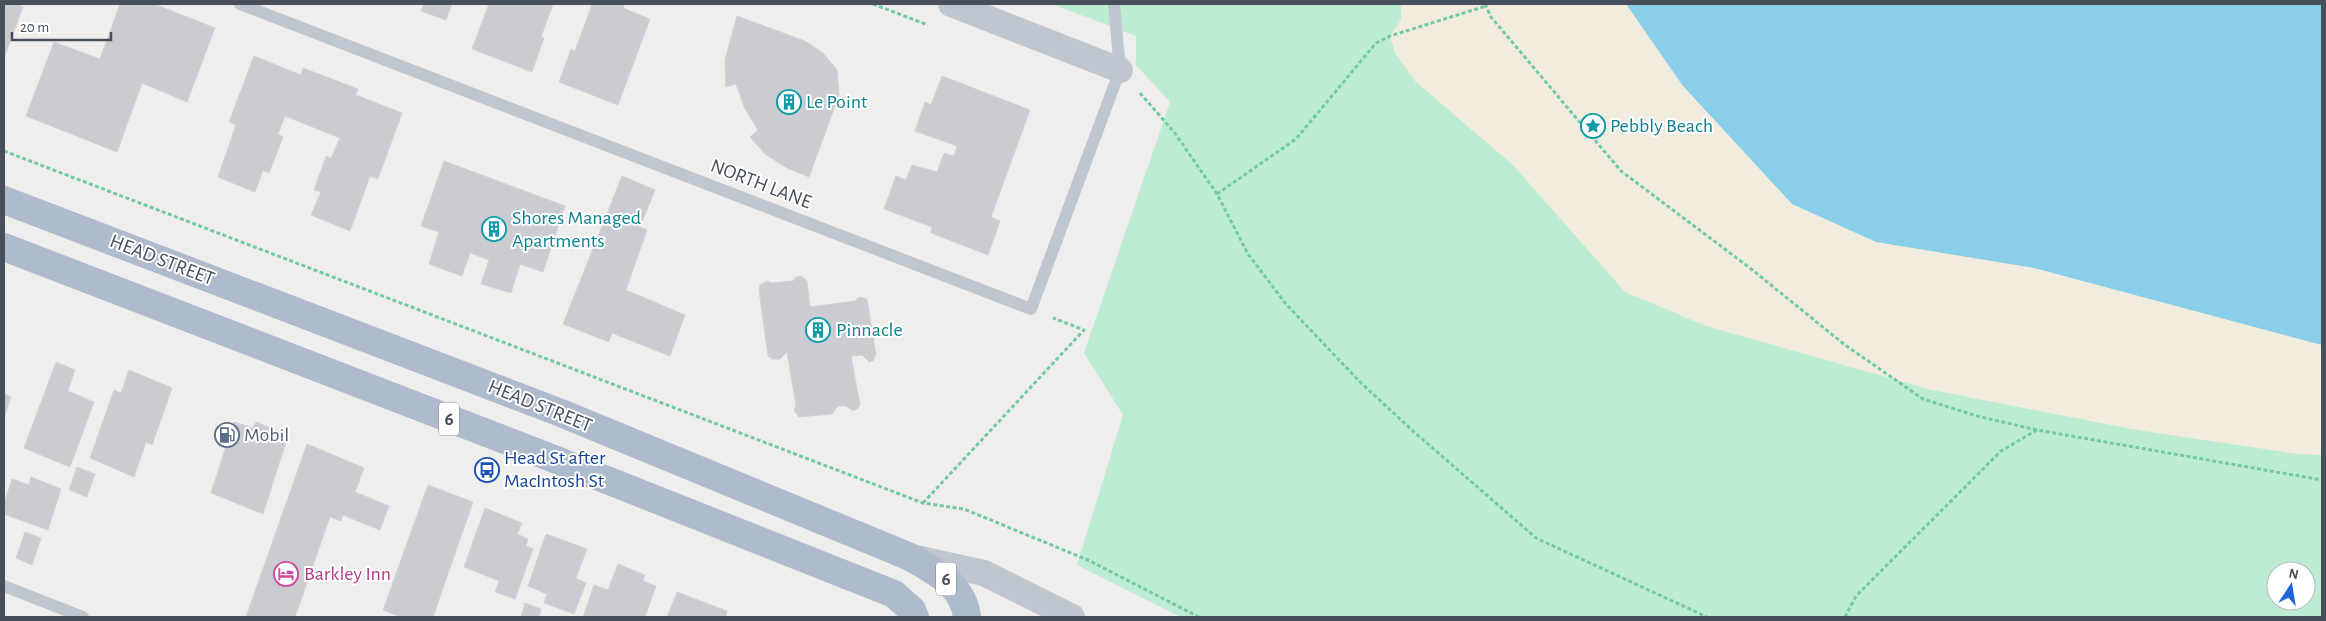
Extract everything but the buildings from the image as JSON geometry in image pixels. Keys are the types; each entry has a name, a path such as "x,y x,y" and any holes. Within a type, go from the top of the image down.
{"main road":[{"name":"HEAD STREET","path":"4,200 561,413 908,556"},
{"name":"6","path":"4,247 540,454 894,594 912,610 915,617"},
{"name":"6","path":"908,556 943,576 960,596 967,617"}],"street":[{"path":"951,4 1120,70"},
{"name":"HEAD STREET","path":"908,556 984,573 1072,617"}],"lane":[{"name":"NORTH LANE","path":"240,4 1031,309"},
{"path":"1031,309 1120,70 1114,4"},
{"path":"4,586 83,617"}],"path":[{"path":"873,4 936,28"},
{"path":"1217,194 1296,139 1376,43 1390,36 1486,5 1491,17 1621,171 1750,268 1845,345 1923,399 1977,416 2037,430 2322,480"},
{"path":"1120,70 1174,132 1217,194 1248,254 1286,304 1358,380 1536,538 1707,617"},
{"path":"4,151 923,503 964,509 1088,560 1198,617"},
{"path":"923,503 1084,330 1031,309"},
{"path":"1844,617 1856,596 2001,451 2037,430"}],"green space":[{"path":"1052,4 1401,4 1401,20 1415,81 1513,165 2322,345 2322,617 1181,617 1077,565 1123,415 1084,353 1170,102 1136,65 1136,36"}],"sand":[{"path":"1401,4 1626,4 1683,86 1792,204 1877,242 2034,268 2322,345 2322,455 2298,454 2137,430 1932,390 1706,326 1625,292 1513,165 1415,81 1395,53 1390,36 1401,20"}],"water":[{"path":"1626,4 2322,4 2322,345 2034,268 1876,242 1792,204 1683,86"}],"place":[{"name":"Le Point","path":"789,102"},
{"name":"Pebbly Beach","path":"1593,126"},
{"name":"Shores Managed Apartments","path":"494,229"},
{"name":"Pinnacle","path":"818,330"},
{"name":"Mobil","path":"227,435"},
{"name":"Head St after MacIntosh St","path":"487,470"},
{"name":"Barkley Inn","path":"286,574"}]}
